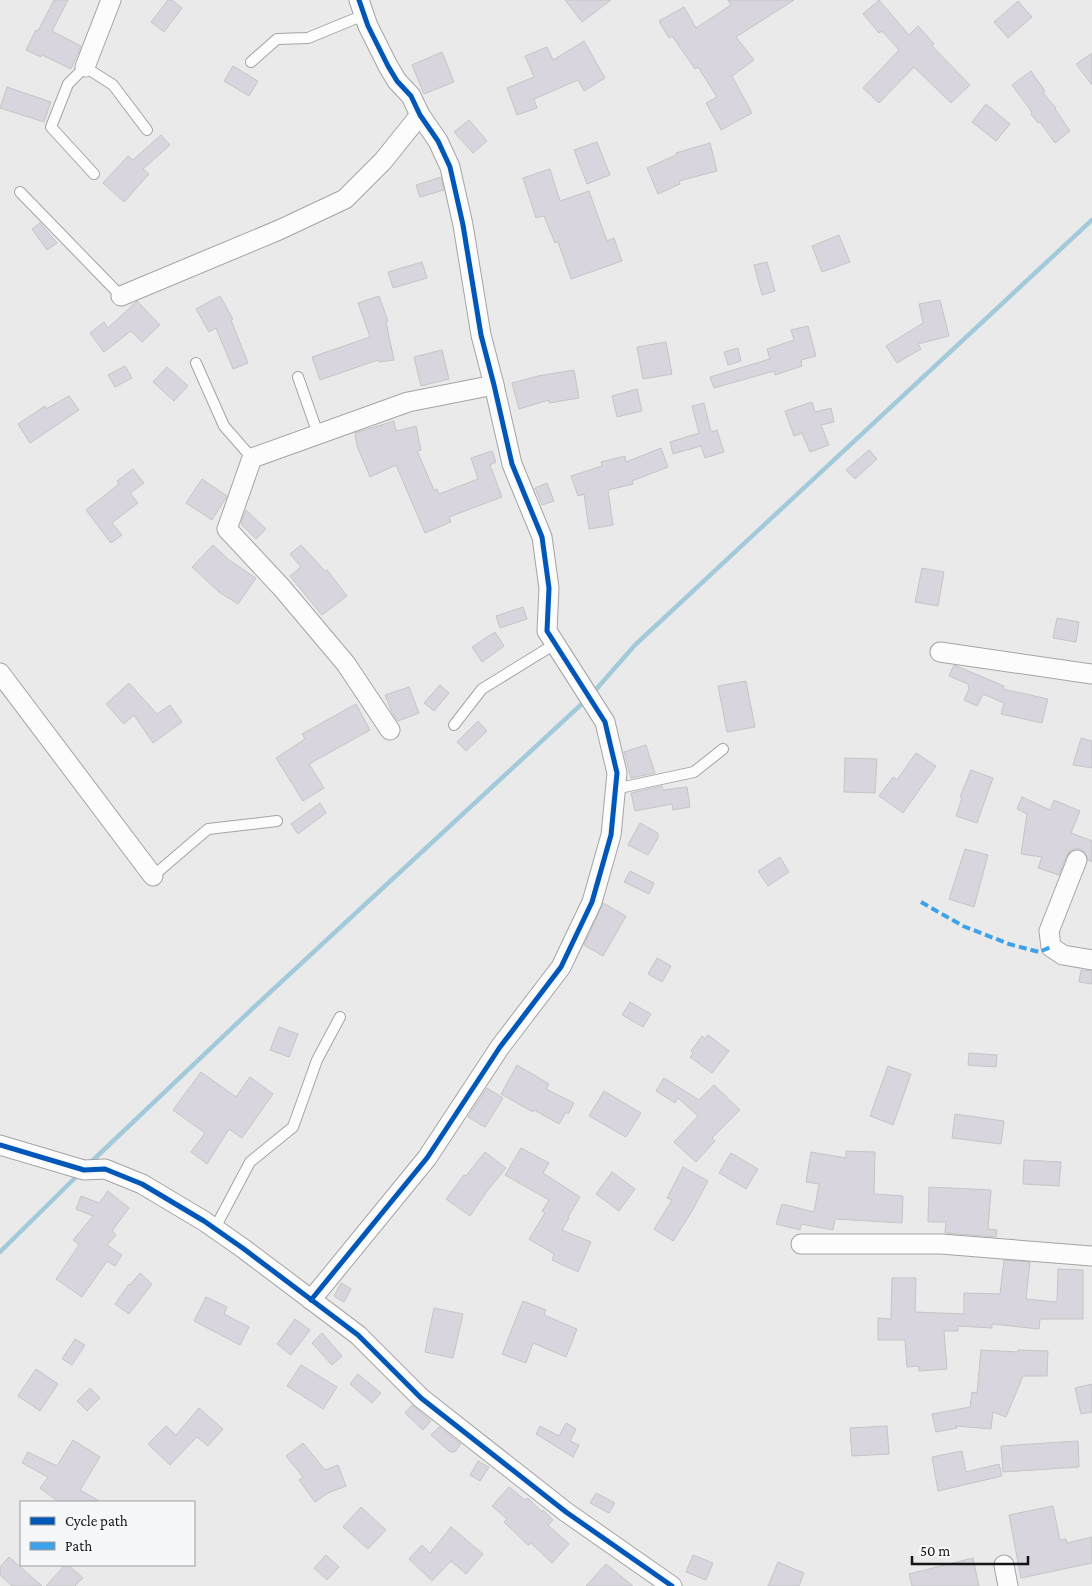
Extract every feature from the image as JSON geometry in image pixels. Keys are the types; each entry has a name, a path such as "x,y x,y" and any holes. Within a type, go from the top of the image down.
{"street":[{"path":"85,67 111,0"},
{"path":"311,1300 427,1158 500,1047 561,967 592,902 611,835 617,773 605,722 547,631 549,588 542,537 512,464 481,335 463,225 450,167 438,142 420,115 411,96 388,66 362,7"},
{"path":"121,296 279,230 345,199 383,161 420,115"},
{"path":"390,730 346,664 282,588 227,529 252,458 408,402 494,385"},
{"path":"940,652 1092,674"},
{"path":"0,673 153,876"},
{"path":"1077,860 1049,931 1051,947 1063,955 1092,960"},
{"path":"0,1145 84,1170 104,1169 142,1184 215,1228 358,1335 421,1398 566,1512 672,1586"},
{"path":"801,1244 941,1244 1092,1256"},
{"path":"1004,1566 1008,1586"}],"lane":[{"path":"251,62 277,39 308,38 362,7"},
{"path":"94,174 51,127 68,84 85,67 113,85 147,130"},
{"path":"20,192 121,296"},
{"path":"196,363 224,426 252,458"},
{"path":"298,377 318,434"},
{"path":"454,725 482,689 555,644"},
{"path":"615,789 694,772 723,749"},
{"path":"153,876 208,829 278,821"},
{"path":"215,1228 250,1162 294,1127 317,1060 340,1017"}],"building":[{"path":"54,0 68,0 52,31 81,46 71,69 42,55 41,57 26,50"},
{"path":"168,0 172,0 182,8 164,32 151,22"},
{"path":"565,0 611,0 582,22"},
{"path":"728,0 794,0 736,37 754,60 732,76 752,113 721,130 706,103 717,97 698,67 695,69 672,36 669,38 659,21 684,7 696,28 731,5"},
{"path":"879,0 909,35 918,26 934,44 932,46 970,85 951,103 914,67 879,103 863,88 899,50 882,31 879,33 863,14"},
{"path":"1018,1 1032,17 1008,38 994,22"},
{"path":"584,41 605,78 584,91 578,80 534,99 537,108 517,115 507,88 534,77 525,56 547,47 553,60"},
{"path":"442,52 454,82 424,94 412,65"},
{"path":"1092,53 1092,85 1076,64"},
{"path":"233,66 258,81 249,96 224,81"},
{"path":"1031,71 1045,91 1043,93 1056,108 1070,131 1055,143 1040,122 1038,123 1031,114 1032,112 1012,85"},
{"path":"7,87 51,102 44,122 0,108"},
{"path":"986,104 1010,124 996,141 972,122"},
{"path":"469,120 487,141 473,153 454,132"},
{"path":"161,135 170,145 143,169 149,174 124,202 103,183 128,156 133,160"},
{"path":"597,142 610,175 587,184 574,150"},
{"path":"710,143 717,171 679,181 680,184 658,194 647,168 676,155 676,153"},
{"path":"550,169 560,201 589,191 607,241 614,238 622,261 571,279 558,242 555,243 544,216 536,218 523,178"},
{"path":"441,177 444,190 420,197 416,185"},
{"path":"40,223 57,243 47,250 32,229"},
{"path":"839,235 850,262 822,272 812,246"},
{"path":"422,262 427,278 393,288 388,272"},
{"path":"767,262 775,291 762,295 754,265"},
{"path":"220,296 233,319 231,320 248,363 233,369 216,328 209,332 196,309"},
{"path":"379,296 388,321 386,322 394,360 379,362 378,360 320,380 312,357 370,337 358,303"},
{"path":"940,300 949,336 918,344 921,349 897,363 886,346 923,323 919,304"},
{"path":"137,301 160,325 142,342 131,331 104,352 90,333 104,322 108,328"},
{"path":"808,326 816,356 801,360 802,366 775,375 774,371 714,388 710,377 770,359 767,349 794,340 791,330"},
{"path":"666,342 672,374 643,379 637,347"},
{"path":"738,348 741,361 728,365 724,352"},
{"path":"442,350 449,379 421,386 414,357"},
{"path":"125,366 132,378 115,387 108,375"},
{"path":"167,367 188,386 174,401 153,382"},
{"path":"574,370 579,398 549,403 549,400 519,409 512,383 538,376"},
{"path":"637,389 642,411 617,417 612,396"},
{"path":"69,396 79,410 30,443 18,424 45,406 46,409"},
{"path":"812,402 815,412 831,408 834,422 821,425 829,445 810,452 802,433 794,436 785,411"},
{"path":"704,403 711,432 717,430 724,452 705,458 701,446 673,454 670,442 699,433 692,406"},
{"path":"394,421 396,431 416,426 421,450 417,451 434,490 437,489 439,494 478,479 471,458 492,451 496,462 490,465 502,497 449,517 451,522 425,533 396,465 370,477 357,446 355,433"},
{"path":"661,448 668,467 632,481 633,484 608,490 613,525 589,529 584,494 578,496 571,476 602,466 601,462 625,456 626,462"},
{"path":"869,450 877,459 855,479 846,470"},
{"path":"133,469 144,483 130,493 138,503 112,523 122,535 111,543 86,510 119,484 117,481"},
{"path":"202,479 227,496 212,520 186,503"},
{"path":"547,483 554,501 542,505 535,488"},
{"path":"246,510 266,529 256,539 241,524"},
{"path":"213,545 229,560 256,578 238,604 219,592 192,567"},
{"path":"301,545 325,571 327,570 347,596 322,615 290,576 301,567 290,554"},
{"path":"922,568 944,572 938,606 915,602"},
{"path":"523,607 527,619 500,628 496,616"},
{"path":"1057,618 1079,622 1076,642 1053,638"},
{"path":"495,632 504,646 482,662 472,647"},
{"path":"954,665 1004,686 1003,689 1048,699 1042,723 1001,714 1004,703 983,694 977,706 964,700 969,689 968,684 949,676"},
{"path":"746,681 755,727 727,732 718,686"},
{"path":"129,683 157,714 170,705 182,722 153,743 134,715 124,724 106,704"},
{"path":"440,685 449,693 434,711 424,703"},
{"path":"409,687 419,713 398,721 385,695"},
{"path":"356,704 370,730 309,764 324,788 303,801 276,758 305,739 302,734"},
{"path":"478,721 487,731 466,751 457,742"},
{"path":"1081,738 1092,741 1092,768 1073,765"},
{"path":"646,745 655,773 631,778 624,752"},
{"path":"916,753 936,766 903,813 879,796 893,777 897,780"},
{"path":"845,758 877,759 875,793 844,792"},
{"path":"971,770 993,778 977,823 956,816 962,798 960,797"},
{"path":"662,786 663,790 687,787 690,807 673,810 672,804 635,811 631,793"},
{"path":"1022,797 1050,810 1054,800 1080,811 1071,833 1092,841 1092,862 1088,860 1081,849 1075,849 1067,855 1059,875 1038,868 1042,857 1021,854 1027,814 1017,809"},
{"path":"320,803 326,813 298,834 291,824"},
{"path":"640,823 658,833 658,838 648,855 628,845"},
{"path":"965,849 988,855 974,907 949,899"},
{"path":"780,857 789,872 768,886 758,871"},
{"path":"630,871 654,883 649,894 624,882"},
{"path":"603,903 626,916 603,956 584,945"},
{"path":"657,958 671,966 662,982 648,974"},
{"path":"1081,970 1092,971 1092,984 1079,982"},
{"path":"630,1002 651,1014 643,1027 622,1015"},
{"path":"279,1027 298,1034 289,1057 270,1050"},
{"path":"708,1035 729,1051 712,1073 690,1057 693,1053 691,1051 702,1036 705,1039"},
{"path":"969,1053 997,1055 996,1067 968,1065"},
{"path":"517,1065 549,1084 546,1089 574,1103 568,1114 566,1112 559,1124 501,1094"},
{"path":"888,1066 911,1074 893,1125 870,1116"},
{"path":"201,1072 236,1097 250,1077 273,1094 242,1138 229,1129 207,1164 191,1152 205,1133 173,1110"},
{"path":"664,1078 699,1100 714,1085 740,1110 712,1138 715,1141 696,1162 674,1142 698,1116 678,1098 675,1103 656,1091"},
{"path":"487,1088 503,1098 485,1127 468,1117"},
{"path":"604,1091 641,1113 626,1137 589,1116"},
{"path":"955,1114 1004,1121 1001,1144 952,1138"},
{"path":"521,1148 549,1163 543,1173 580,1197 562,1230 591,1242 578,1272 552,1260 554,1254 529,1239 545,1213 542,1211 549,1200 505,1175"},
{"path":"846,1151 875,1152 874,1194 903,1196 902,1223 835,1219 833,1230 801,1224 800,1230 776,1224 782,1204 814,1212 819,1184 806,1182 811,1152 846,1158"},
{"path":"485,1152 506,1168 470,1216 446,1199"},
{"path":"731,1153 758,1169 746,1189 719,1173"},
{"path":"1024,1160 1061,1162 1059,1186 1023,1184"},
{"path":"683,1167 708,1181 673,1241 654,1229 672,1200 667,1198"},
{"path":"612,1172 635,1189 619,1211 596,1194"},
{"path":"929,1187 991,1190 988,1229 997,1230 996,1237 945,1233 946,1222 928,1222"},
{"path":"108,1191 129,1208 112,1231 116,1235 107,1245 122,1255 115,1266 107,1261 82,1297 56,1279 79,1245 73,1240 93,1216 76,1209 81,1196 99,1203"},
{"path":"1004,1260 1030,1262 1026,1299 1057,1302 1058,1269 1083,1270 1083,1319 1040,1319 1039,1329 992,1324 992,1328 958,1326 958,1331 944,1331 947,1369 919,1371 919,1366 907,1367 905,1340 878,1340 878,1318 891,1319 892,1278 916,1278 915,1312 964,1314 964,1293 1000,1294"},
{"path":"140,1273 152,1284 129,1314 115,1304 129,1284"},
{"path":"341,1283 351,1289 344,1302 334,1296"},
{"path":"206,1297 227,1307 224,1314 249,1327 240,1345 194,1321"},
{"path":"523,1301 546,1310 544,1315 577,1329 566,1357 533,1343 526,1363 502,1354"},
{"path":"434,1308 463,1314 453,1358 425,1352"},
{"path":"295,1319 310,1330 291,1355 277,1344"},
{"path":"322,1333 342,1356 332,1365 312,1343"},
{"path":"75,1339 85,1345 72,1365 62,1359"},
{"path":"981,1350 1048,1351 1047,1376 1023,1376 1006,1417 993,1412 991,1429 956,1426 957,1428 936,1432 932,1414 970,1407 972,1392 977,1393"},
{"path":"301,1365 337,1387 323,1409 287,1386"},
{"path":"36,1369 58,1384 40,1411 18,1396"},
{"path":"358,1374 381,1393 372,1403 350,1384"},
{"path":"1092,1384 1092,1412 1081,1414 1075,1388"},
{"path":"90,1388 100,1398 87,1411 77,1401"},
{"path":"412,1405 431,1421 423,1430 405,1413"},
{"path":"199,1408 223,1429 208,1446 197,1437 170,1465 148,1444 166,1426 176,1435"},
{"path":"566,1423 576,1429 570,1441 579,1445 573,1457 536,1434 540,1426 559,1436"},
{"path":"887,1426 889,1454 852,1456 850,1428"},
{"path":"439,1427 461,1444 455,1452 450,1452 431,1435"},
{"path":"73,1440 100,1457 80,1490 99,1501 58,1501 40,1488 48,1477 22,1463 28,1452 57,1466"},
{"path":"1078,1441 1079,1467 1003,1472 1001,1446"},
{"path":"303,1443 325,1470 338,1465 346,1486 328,1493 315,1502 299,1480 303,1477 286,1456"},
{"path":"962,1451 966,1472 999,1464 1002,1476 938,1491 932,1457"},
{"path":"478,1461 489,1467 480,1481 470,1475"},
{"path":"509,1487 525,1500 528,1498 542,1512 543,1510 553,1520 548,1525 569,1544 552,1563 531,1543 528,1545 504,1522 507,1519 492,1506"},
{"path":"596,1493 615,1503 609,1513 590,1503"},
{"path":"1053,1506 1060,1540 1066,1539 1067,1543 1092,1537 1092,1563 1021,1578 1009,1515"},
{"path":"361,1507 386,1530 368,1549 343,1527"},
{"path":"451,1527 483,1554 466,1574 451,1561 432,1581 409,1559 422,1545 430,1553"},
{"path":"326,1555 339,1567 327,1580 314,1568"},
{"path":"693,1555 713,1563 706,1580 686,1572"},
{"path":"9,1557 42,1586 12,1586 0,1575 0,1567"},
{"path":"973,1558 979,1586 912,1586 909,1574"},
{"path":"778,1562 804,1573 799,1586 768,1586"},
{"path":"606,1564 633,1586 586,1586"},
{"path":"64,1566 69,1566 83,1578 75,1586 46,1586"}],"waterway":[{"path":"592,694 635,645 1092,220"},
{"path":"90,1163 252,1009 585,701"},
{"path":"0,1252 79,1174"}],"marked path":[{"path":"921,902 963,926 1009,944 1039,952 1051,947"}],"cycle path":[{"path":"311,1300 427,1158 500,1047 561,967 592,902 611,835 617,773 605,722 547,631 549,588 542,537 512,464 481,335 463,225 450,167 438,141 420,115 411,96 397,81 388,66 368,26 359,0"},
{"path":"0,1145 84,1170 105,1169 142,1184 204,1221 358,1335 421,1398 566,1512 672,1586"}]}
